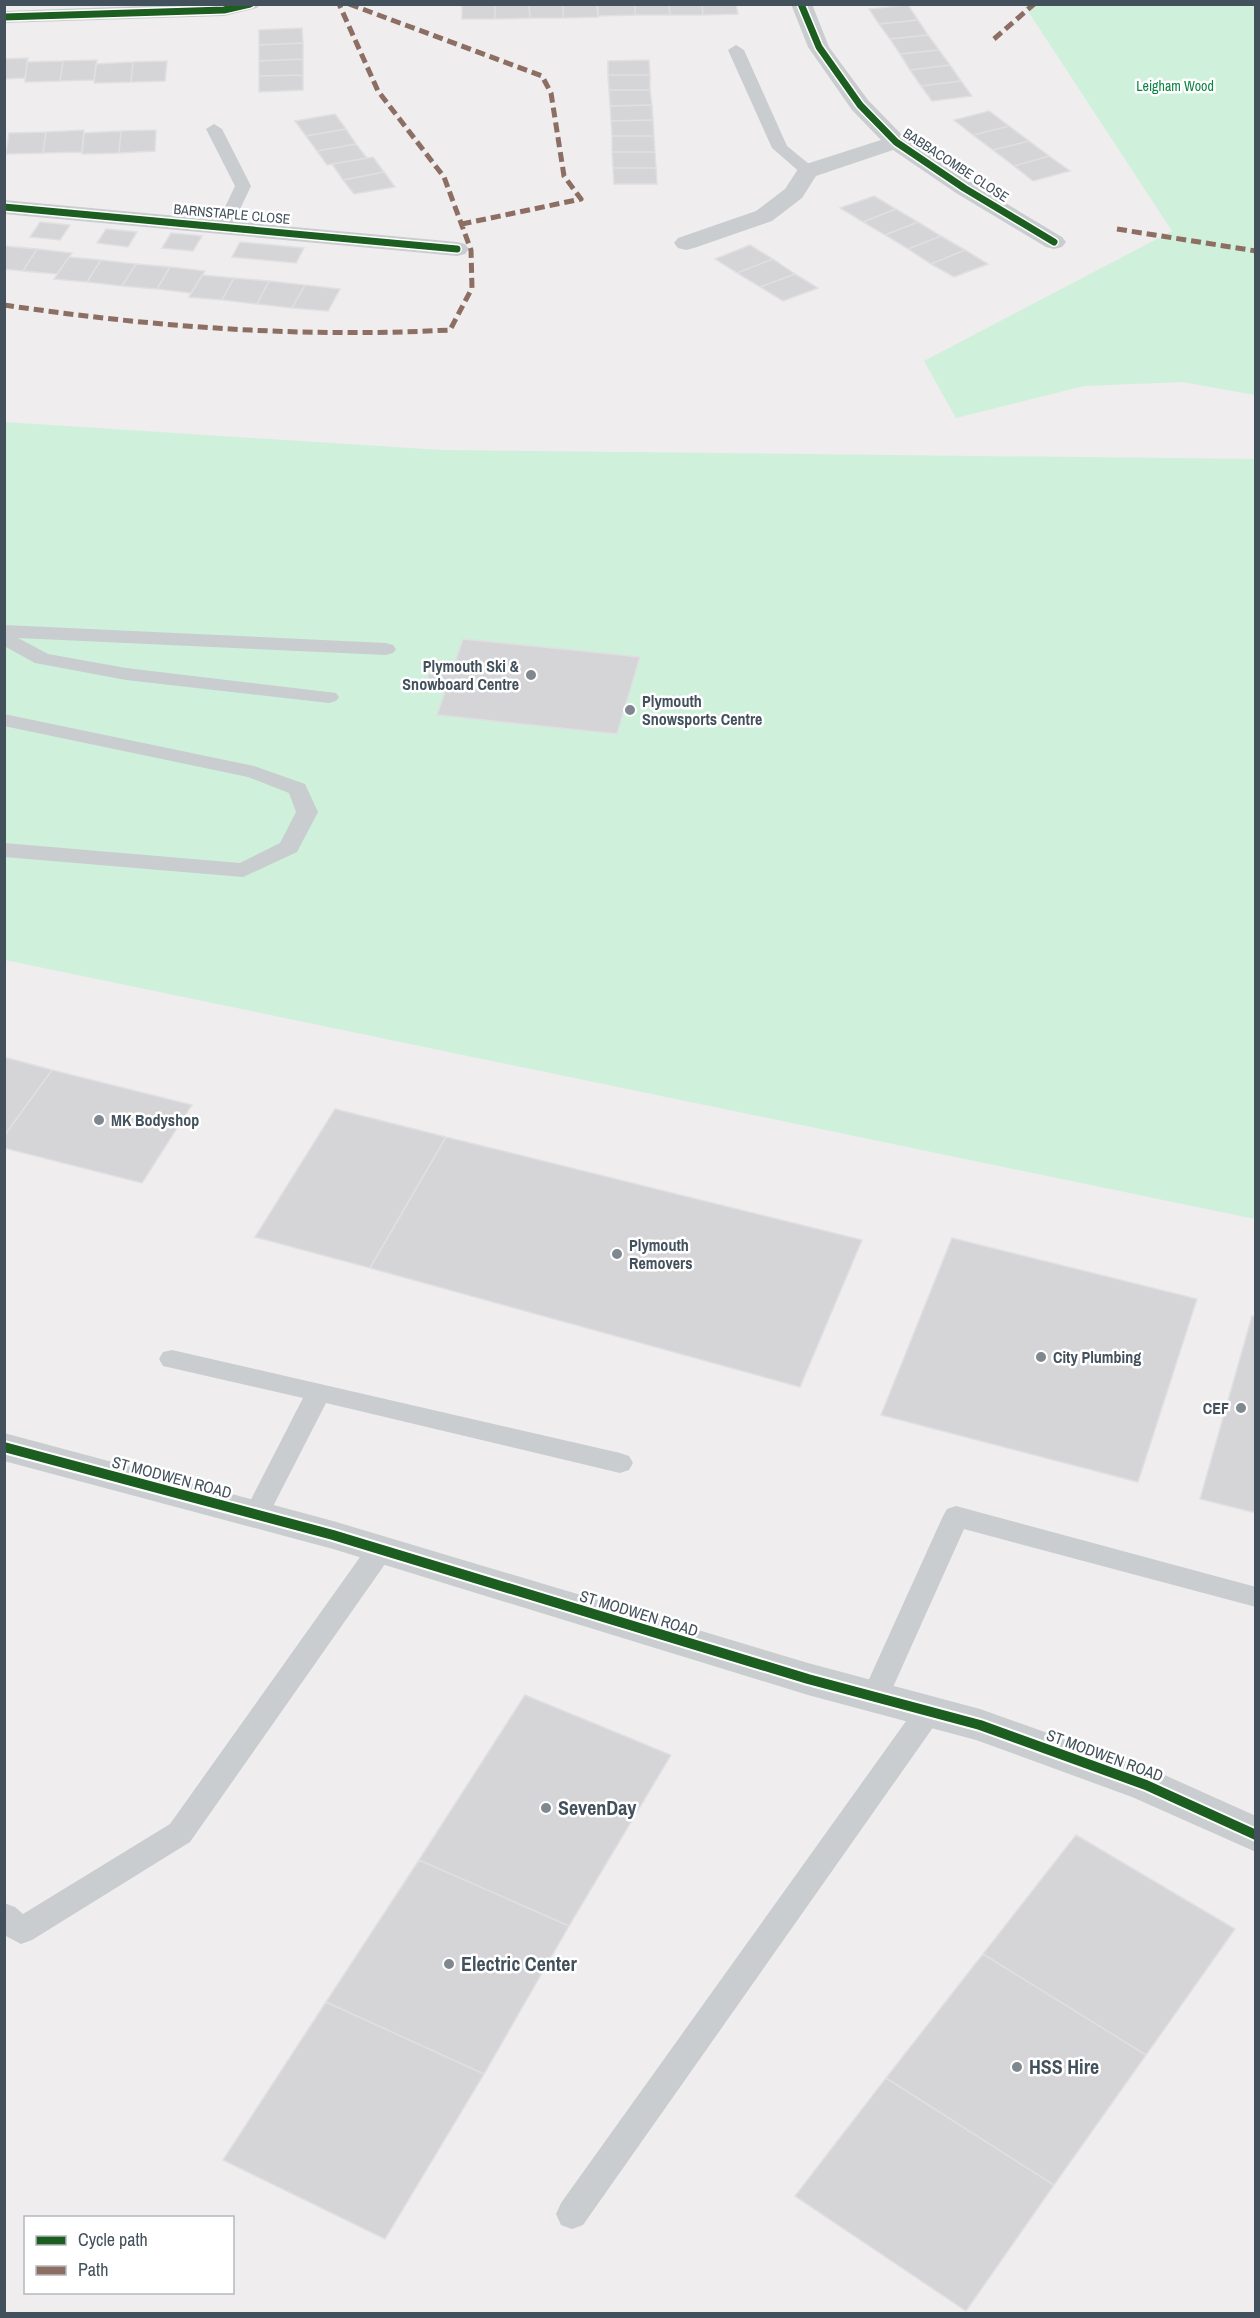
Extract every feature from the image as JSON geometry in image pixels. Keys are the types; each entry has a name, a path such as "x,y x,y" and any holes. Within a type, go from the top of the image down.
{"street":[{"path":"4,17 170,8 224,10 250,4"},
{"name":"BABBACOMBE CLOSE","path":"801,4 819,47 860,105 896,142 964,189 1054,242"},
{"path":"686,243 764,216 794,193 808,171 896,142"},
{"name":"BARNSTAPLE CLOSE","path":"4,207 457,249"},
{"name":"ST MODWEN ROAD","path":"4,1448 380,1550 875,1698 980,1725 1146,1785 1256,1835"}],"lane":[{"path":"736,50 780,148 808,171"},
{"path":"214,129 243,186 225,226"},
{"path":"4,631 386,649"},
{"path":"4,638 42,659 126,674 328,697"},
{"path":"4,720 254,772 298,789 307,812 289,847 243,870 4,850"},
{"path":"172,1359 620,1463"},
{"path":"256,1515 319,1392"},
{"path":"875,1698 956,1516 1253,1597"},
{"path":"4,1916 21,1931 180,1833 380,1550"},
{"path":"572,2214 929,1711"}],"green space":[{"name":"Leigham Wood","path":"1024,5 1255,5 1255,395 1182,382 1084,386 956,418 924,361 1172,231"},
{"name":"Plymouth Snowsports Centre","path":"4,422 441,450 1255,459 1255,1219 5,960"}],"building":[{"path":"462,4 495,4 495,19 462,19"},
{"path":"495,4 529,4 530,18 495,19"},
{"path":"529,4 563,4 563,18 530,18"},
{"path":"563,4 597,4 598,17 563,18"},
{"path":"598,4 635,4 635,15 598,16"},
{"path":"635,4 669,4 670,15 635,15"},
{"path":"669,4 702,4 703,15 670,15"},
{"path":"702,4 736,4 738,14 703,15"},
{"path":"908,5 918,20 879,24 869,9"},
{"path":"918,20 928,35 890,39 879,24"},
{"path":"302,28 303,43 259,45 259,30"},
{"path":"928,35 939,50 900,54 890,39"},
{"path":"303,43 303,59 259,61 259,45"},
{"path":"939,50 950,65 910,70 900,54"},
{"path":"28,58 25,78 4,79 4,59"},
{"path":"303,59 303,75 259,76 259,61"},
{"path":"97,60 94,80 60,81 63,61"},
{"path":"649,60 650,75 608,75 608,61"},
{"path":"63,61 60,81 25,82 27,62"},
{"path":"167,61 165,81 131,82 133,62"},
{"path":"133,62 131,82 94,83 96,64"},
{"path":"950,65 961,81 921,86 910,70"},
{"path":"303,75 303,90 259,92 259,76"},
{"path":"608,75 650,75 650,90 609,90"},
{"path":"961,81 972,96 932,101 921,86"},
{"path":"609,90 650,90 652,105 610,106"},
{"path":"652,105 653,120 611,121 610,106"},
{"path":"989,111 1009,126 973,135 954,120"},
{"path":"335,114 346,129 306,136 295,121"},
{"path":"653,120 654,136 612,136 611,121"},
{"path":"1009,126 1029,141 993,150 973,135"},
{"path":"346,129 356,144 317,151 306,136"},
{"path":"84,130 82,152 43,153 46,132"},
{"path":"156,130 155,151 119,153 121,131"},
{"path":"121,131 119,153 82,154 84,133"},
{"path":"46,132 43,153 6,154 9,133"},
{"path":"612,136 654,136 655,152 612,152"},
{"path":"1029,141 1049,156 1014,166 993,150"},
{"path":"356,144 367,158 327,165 317,151"},
{"path":"612,152 655,152 656,168 613,168"},
{"path":"1049,156 1070,171 1033,181 1014,166"},
{"path":"373,157 384,172 343,180 332,164"},
{"path":"613,168 656,168 657,184 614,184"},
{"path":"384,172 395,187 354,194 343,180"},
{"path":"874,196 896,209 863,222 840,208"},
{"path":"896,209 918,222 885,235 863,222"},
{"path":"40,222 70,225 60,240 30,237"},
{"path":"918,222 941,236 908,249 885,235"},
{"path":"106,229 137,232 128,247 97,243"},
{"path":"171,233 202,236 193,251 162,248"},
{"path":"941,236 965,250 931,264 908,249"},
{"path":"240,242 304,248 296,263 232,257"},
{"path":"750,245 773,259 737,273 715,259"},
{"path":"4,246 37,249 23,271 4,269"},
{"path":"37,249 72,253 57,274 23,271"},
{"path":"965,250 988,264 954,277 931,264"},
{"path":"69,257 101,260 87,282 54,279"},
{"path":"773,259 795,274 760,287 737,273"},
{"path":"101,260 136,264 122,286 87,282"},
{"path":"136,264 170,267 157,289 122,286"},
{"path":"170,267 205,271 191,293 157,289"},
{"path":"795,274 818,288 783,301 760,287"},
{"path":"202,275 234,278 222,300 189,297"},
{"path":"234,278 269,281 257,304 222,300"},
{"path":"269,281 305,285 292,308 257,304"},
{"path":"305,285 340,289 328,311 292,308"},
{"name":"Plymouth Ski & Snowboard Centre","path":"463,639 640,657 617,734 437,715 445,691 424,688 434,660 455,662"},
{"path":"4,1057 52,1070 4,1136"},
{"name":"MK Bodyshop","path":"52,1070 192,1105 142,1183 4,1148 4,1136"},
{"path":"335,1109 446,1137 370,1268 255,1237"},
{"name":"Plymouth Removers","path":"446,1137 862,1240 800,1387 370,1268"},
{"name":"City Plumbing","path":"952,1238 1197,1299 1138,1482 881,1415"},
{"name":"CEF","path":"1252,1316 1256,1317 1256,1513 1200,1499"},
{"name":"SevenDay","path":"525,1695 671,1755 569,1926 419,1860"},
{"path":"1076,1835 1235,1929 1146,2055 983,1954"},
{"name":"Electric Center","path":"419,1860 569,1926 484,2074 326,2002"},
{"name":"HSS Hire","path":"983,1954 1146,2055 1054,2185 886,2078"},
{"path":"326,2002 484,2074 385,2239 223,2160"},
{"path":"886,2078 1054,2185 966,2311 795,2196"}],"marked path":[{"path":"4,305 115,320 227,330 338,334 450,330 472,288 471,250 444,177 378,91 339,4"},
{"path":"349,4 542,76 551,93 564,176 581,199 462,224"},
{"path":"994,39 1034,4"},
{"path":"1117,229 1256,251"}],"cycle path":[{"path":"4,17 224,10 250,4"},
{"path":"801,4 819,47 860,105 896,142 964,188 1054,242"},
{"path":"4,207 457,249"},
{"path":"4,1447 333,1535 808,1679 980,1725 1146,1785 1256,1835"}],"place":[{"name":"Plymouth Ski & Snowboard Centre","path":"531,675"},
{"name":"Plymouth Snowsports Centre","path":"630,710"},
{"name":"MK Bodyshop","path":"99,1120"},
{"name":"Plymouth Removers","path":"617,1254"},
{"name":"City Plumbing","path":"1041,1357"},
{"name":"CEF","path":"1241,1408"},
{"name":"SevenDay","path":"546,1808"},
{"name":"Electric Center","path":"449,1964"},
{"name":"HSS Hire","path":"1017,2067"}]}
